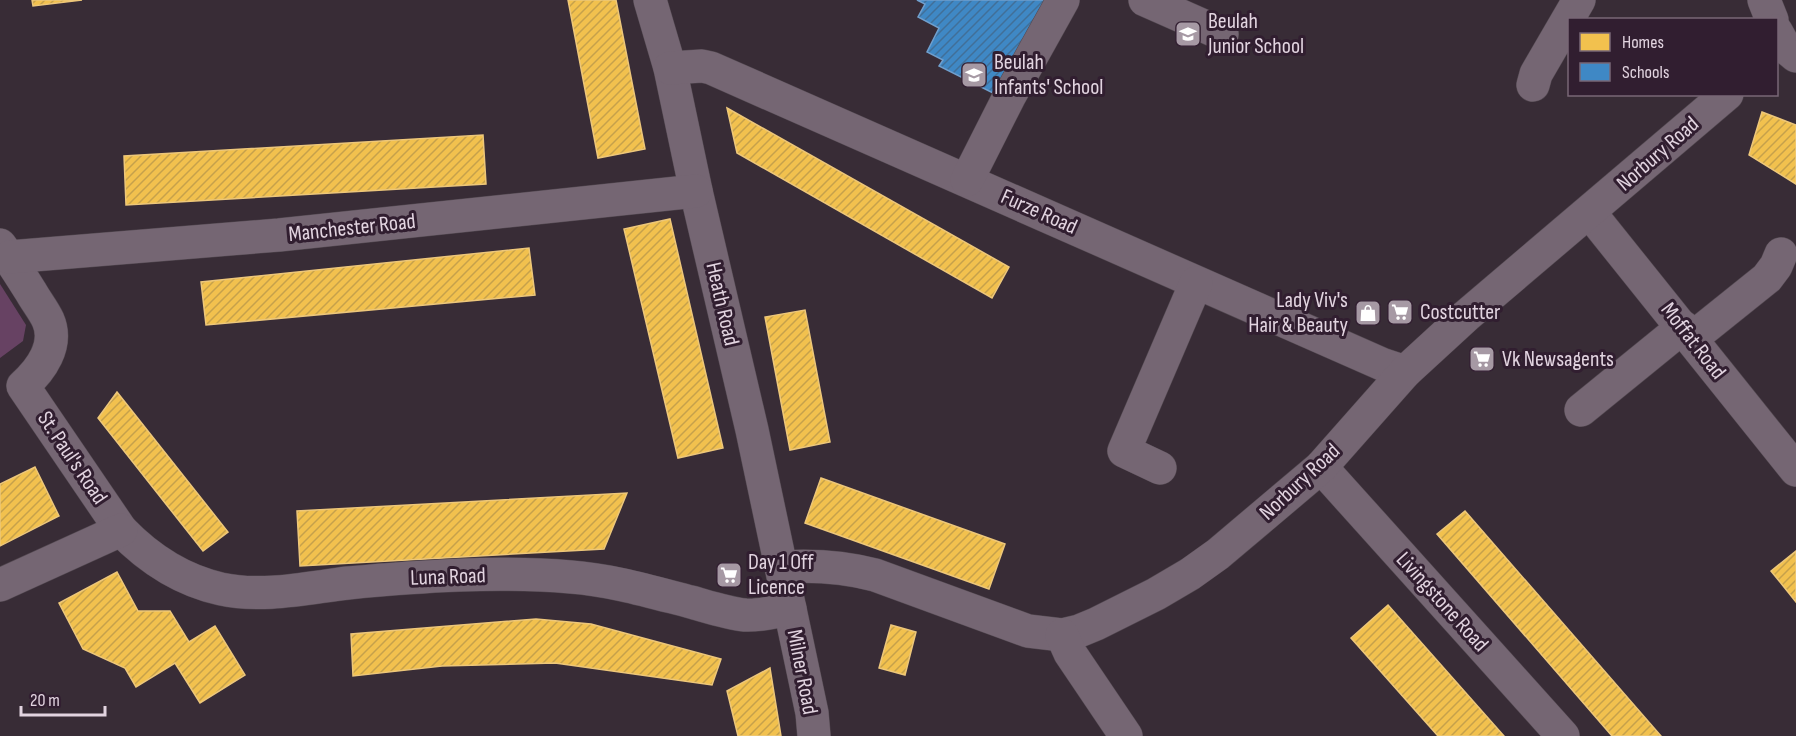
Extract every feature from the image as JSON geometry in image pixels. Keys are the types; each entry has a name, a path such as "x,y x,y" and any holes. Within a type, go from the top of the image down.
{"street":[{"name":"Heath Road","path":"650,0 669,68 790,609"},
{"path":"967,180 992,128 1063,0"},
{"path":"1145,0 1222,34"},
{"path":"1569,18 1579,0"},
{"path":"1764,0 1771,18"},
{"path":"1533,85 1536,74 1568,19"},
{"name":"Furze Road","path":"669,68 702,66 711,68 1196,283 1405,372"},
{"name":"Norbury Road","path":"782,567 852,569 875,575 1028,630 1062,635 1096,624 1190,574 1234,541 1321,467 1405,372 1466,316 1590,213 1725,96"},
{"name":"Manchester Road","path":"4,251 279,235 696,191"},
{"name":"Moffat Road","path":"1590,213 1796,470"},
{"name":"St. Paul's Road","path":"4,251 49,321 51,336 50,348 36,375 12,390 121,530"},
{"path":"1581,410 1767,278 1781,254"},
{"path":"1160,468 1124,451 1196,283"},
{"name":"Livingstone Road","path":"1321,467 1563,736"},
{"path":"0,585 121,530"},
{"name":"Luna Road","path":"121,530 140,549 168,569 194,581 248,593 431,576 523,575 571,577 608,582 746,615 790,609"},
{"name":"Milner Road","path":"790,609 812,713 814,736"},
{"path":"1062,635 1070,653 1126,736"}],"shaded area":[{"path":"0,284 26,325 23,341 0,358"}],"building: Homes":[{"path":"32,0 82,0 33,6"},
{"path":"568,0 616,0 645,149 598,158"},
{"path":"727,108 1009,267 992,298 737,153"},
{"path":"1762,112 1796,125 1796,184 1749,155"},
{"path":"483,135 486,184 126,205 124,156"},
{"path":"670,219 723,448 678,458 624,229"},
{"path":"529,248 535,295 206,325 201,282"},
{"path":"805,310 830,442 790,450 765,317"},
{"path":"117,392 228,532 203,551 98,418"},
{"path":"35,467 59,516 0,546 0,484"},
{"path":"821,478 1005,544 989,589 805,523"},
{"path":"627,493 604,549 300,566 297,511"},
{"path":"1465,511 1661,736 1612,736 1437,534"},
{"path":"1796,551 1796,602 1771,571"},
{"path":"117,572 138,611 170,611 189,642 215,626 245,675 200,703 175,663 136,687 125,668 83,649 59,603"},
{"path":"1388,605 1504,736 1438,736 1351,638"},
{"path":"536,619 591,624 721,659 712,685 555,663 442,666 353,676 351,634"},
{"path":"891,625 916,632 905,675 879,668"},
{"path":"770,668 781,736 738,736 727,691"}],"building: Schools":[{"path":"917,0 1050,0 1001,97 939,66 943,60 927,52 939,28 918,17 925,4"}],"place":[{"name":"Beulah Junior School","path":"1188,34"},
{"name":"Beulah Infants' School","path":"974,75"},
{"name":"Costcutter","path":"1400,312"},
{"name":"Lady Viv's Hair & Beauty","path":"1368,313"},
{"name":"Vk Newsagents","path":"1482,359"},
{"name":"Day 1 Off Licence","path":"729,575"}]}
